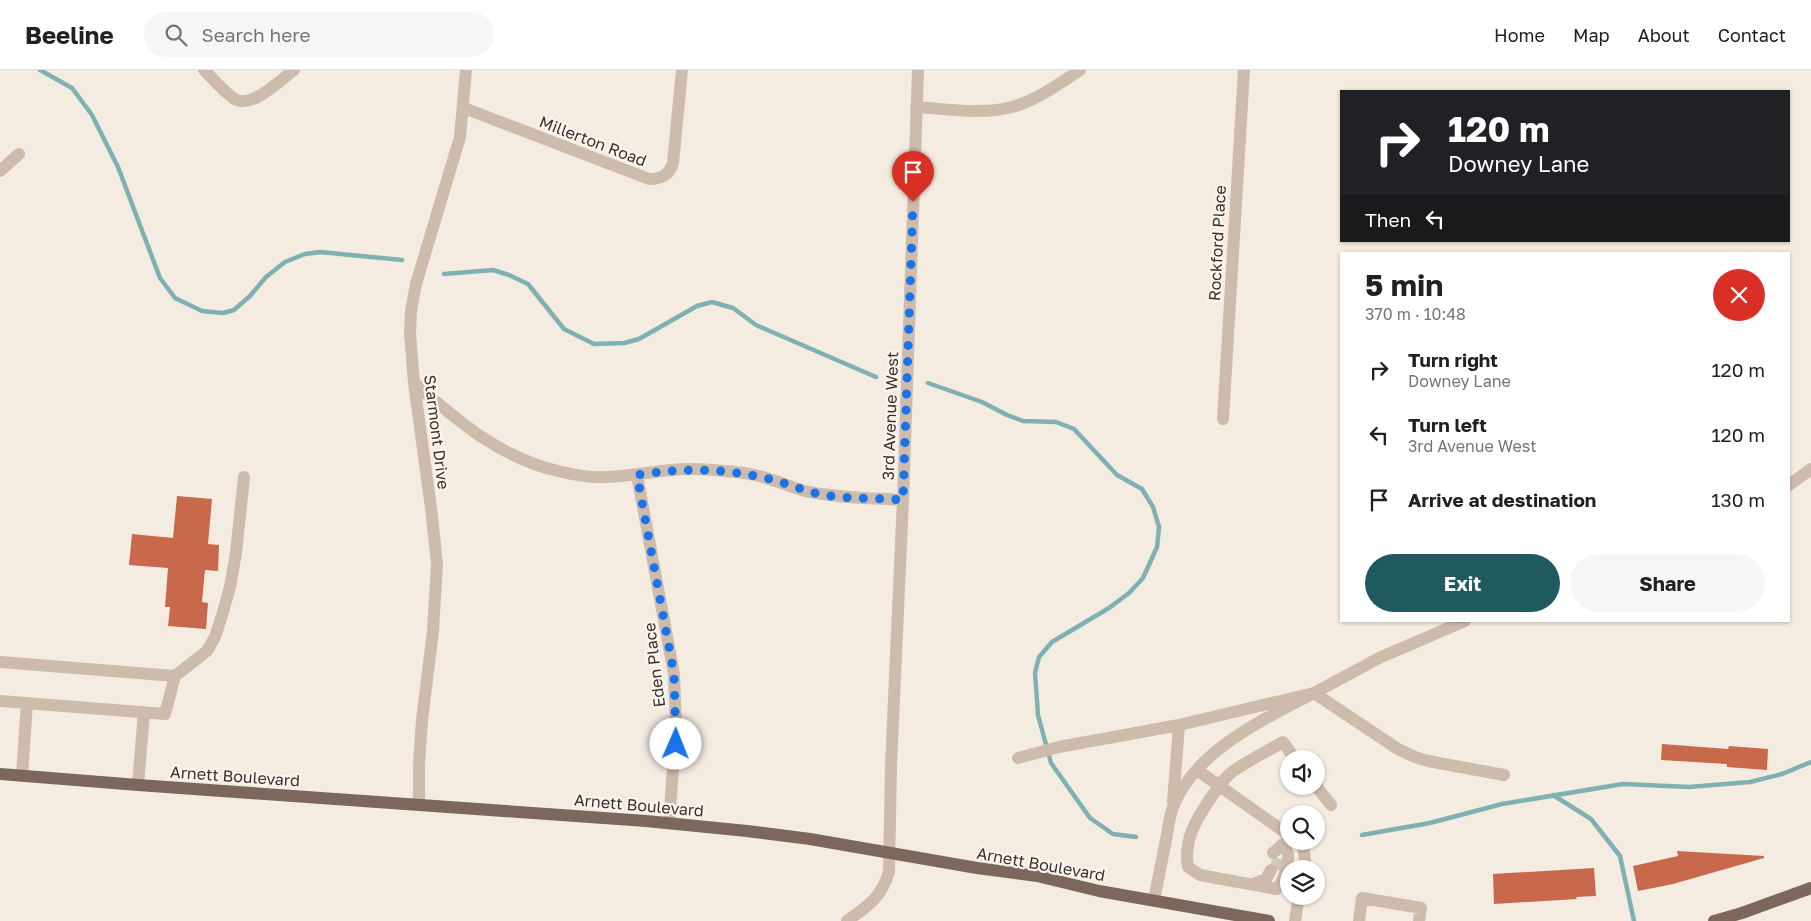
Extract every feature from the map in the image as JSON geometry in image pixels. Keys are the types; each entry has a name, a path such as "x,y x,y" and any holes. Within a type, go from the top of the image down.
{"main road":[{"name":"Arnett Boulevard","path":"0,774 670,824 810,839 890,854 1037,876 1099,891 1269,921"},
{"path":"1714,921 1811,888"}],"street":[{"path":"204,70 234,99 242,102 254,100 294,70"},
{"name":"Starmont Drive","path":"419,805 422,720 433,631 437,564 414,383 410,334 416,284 460,137 466,70"},
{"name":"Millerton Road","path":"464,108 649,179 657,179 665,176 671,170 674,163 682,70"},
{"name":"3rd Avenue West","path":"847,921 879,896 885,886 889,872 891,765 903,500 918,70"},
{"path":"916,107 976,110 1011,107 1030,101 1080,70"},
{"name":"Rockford Place","path":"1223,419 1244,70"},
{"path":"0,171 18,154"},
{"path":"414,383 472,432 495,446 525,462 580,476 605,478 671,470 718,470 768,478 803,490 826,495 903,500"},
{"path":"1790,484 1811,469"},
{"name":"Eden Place","path":"637,475 674,674 676,728 670,824"},
{"path":"0,701 166,714 175,676 207,651 215,637 230,586 236,553 244,477"},
{"path":"1172,810 1182,790 1206,760 1258,722 1380,658 1463,622"},
{"path":"0,662 175,676"},
{"path":"1023,756 1059,747 1179,725 1314,693 1398,749 1415,757 1504,775"},
{"path":"22,776 27,703"},
{"path":"138,785 144,712"},
{"path":"1154,900 1172,810 1179,725"},
{"path":"1287,850 1288,855 1285,876 1281,886 1276,889 1200,875 1188,867 1186,855 1188,839 1199,815 1219,786 1231,773 1282,742 1288,750"},
{"path":"1197,770 1219,786 1280,839"},
{"path":"1323,795 1331,805"},
{"path":"1253,884 1266,879 1273,870 1274,880 1270,888"},
{"path":"1359,921 1362,898 1421,908 1419,921"},
{"path":"1295,921 1298,905"}],"building":[{"path":"177,496 212,499 208,544 219,545 218,571 205,570 202,602 208,603 206,629 168,626 170,607 165,607 168,568 129,565 132,534 173,538"},
{"path":"1662,744 1728,749 1729,746 1768,749 1767,770 1727,767 1727,764 1661,760"},
{"path":"1677,851 1764,856 1764,858 1673,884 1638,891 1633,866 1678,856"},
{"path":"1594,868 1596,896 1576,897 1577,899 1494,904 1493,874"}],"waterway":[{"path":"40,70 72,88 92,115 118,167 160,278 175,298 202,311 223,313 234,310 250,296 266,277 285,262 305,254 320,252 402,260"},
{"path":"444,274 493,270 509,275 528,284 564,329 594,344 624,343 639,339 697,306 712,302 733,308 756,325 876,377"},
{"path":"928,383 982,402 1023,421 1056,422 1074,429 1117,475 1142,489 1153,507 1159,527 1157,547 1143,578 1129,593 1109,608 1052,642 1039,657 1035,673 1038,715 1051,763 1090,818 1113,834 1136,837"},
{"path":"1362,835 1430,823 1502,804 1623,784 1689,787 1750,782 1782,774 1811,762"},
{"path":"1553,795 1591,819 1620,856 1634,921"}],"tunnel":[{"path":"1276,870 1279,853"}],"route":[{"path":"676,744 674,674 637,475 671,470 718,470 768,478 803,490 826,495 903,500 913,202"}]}
